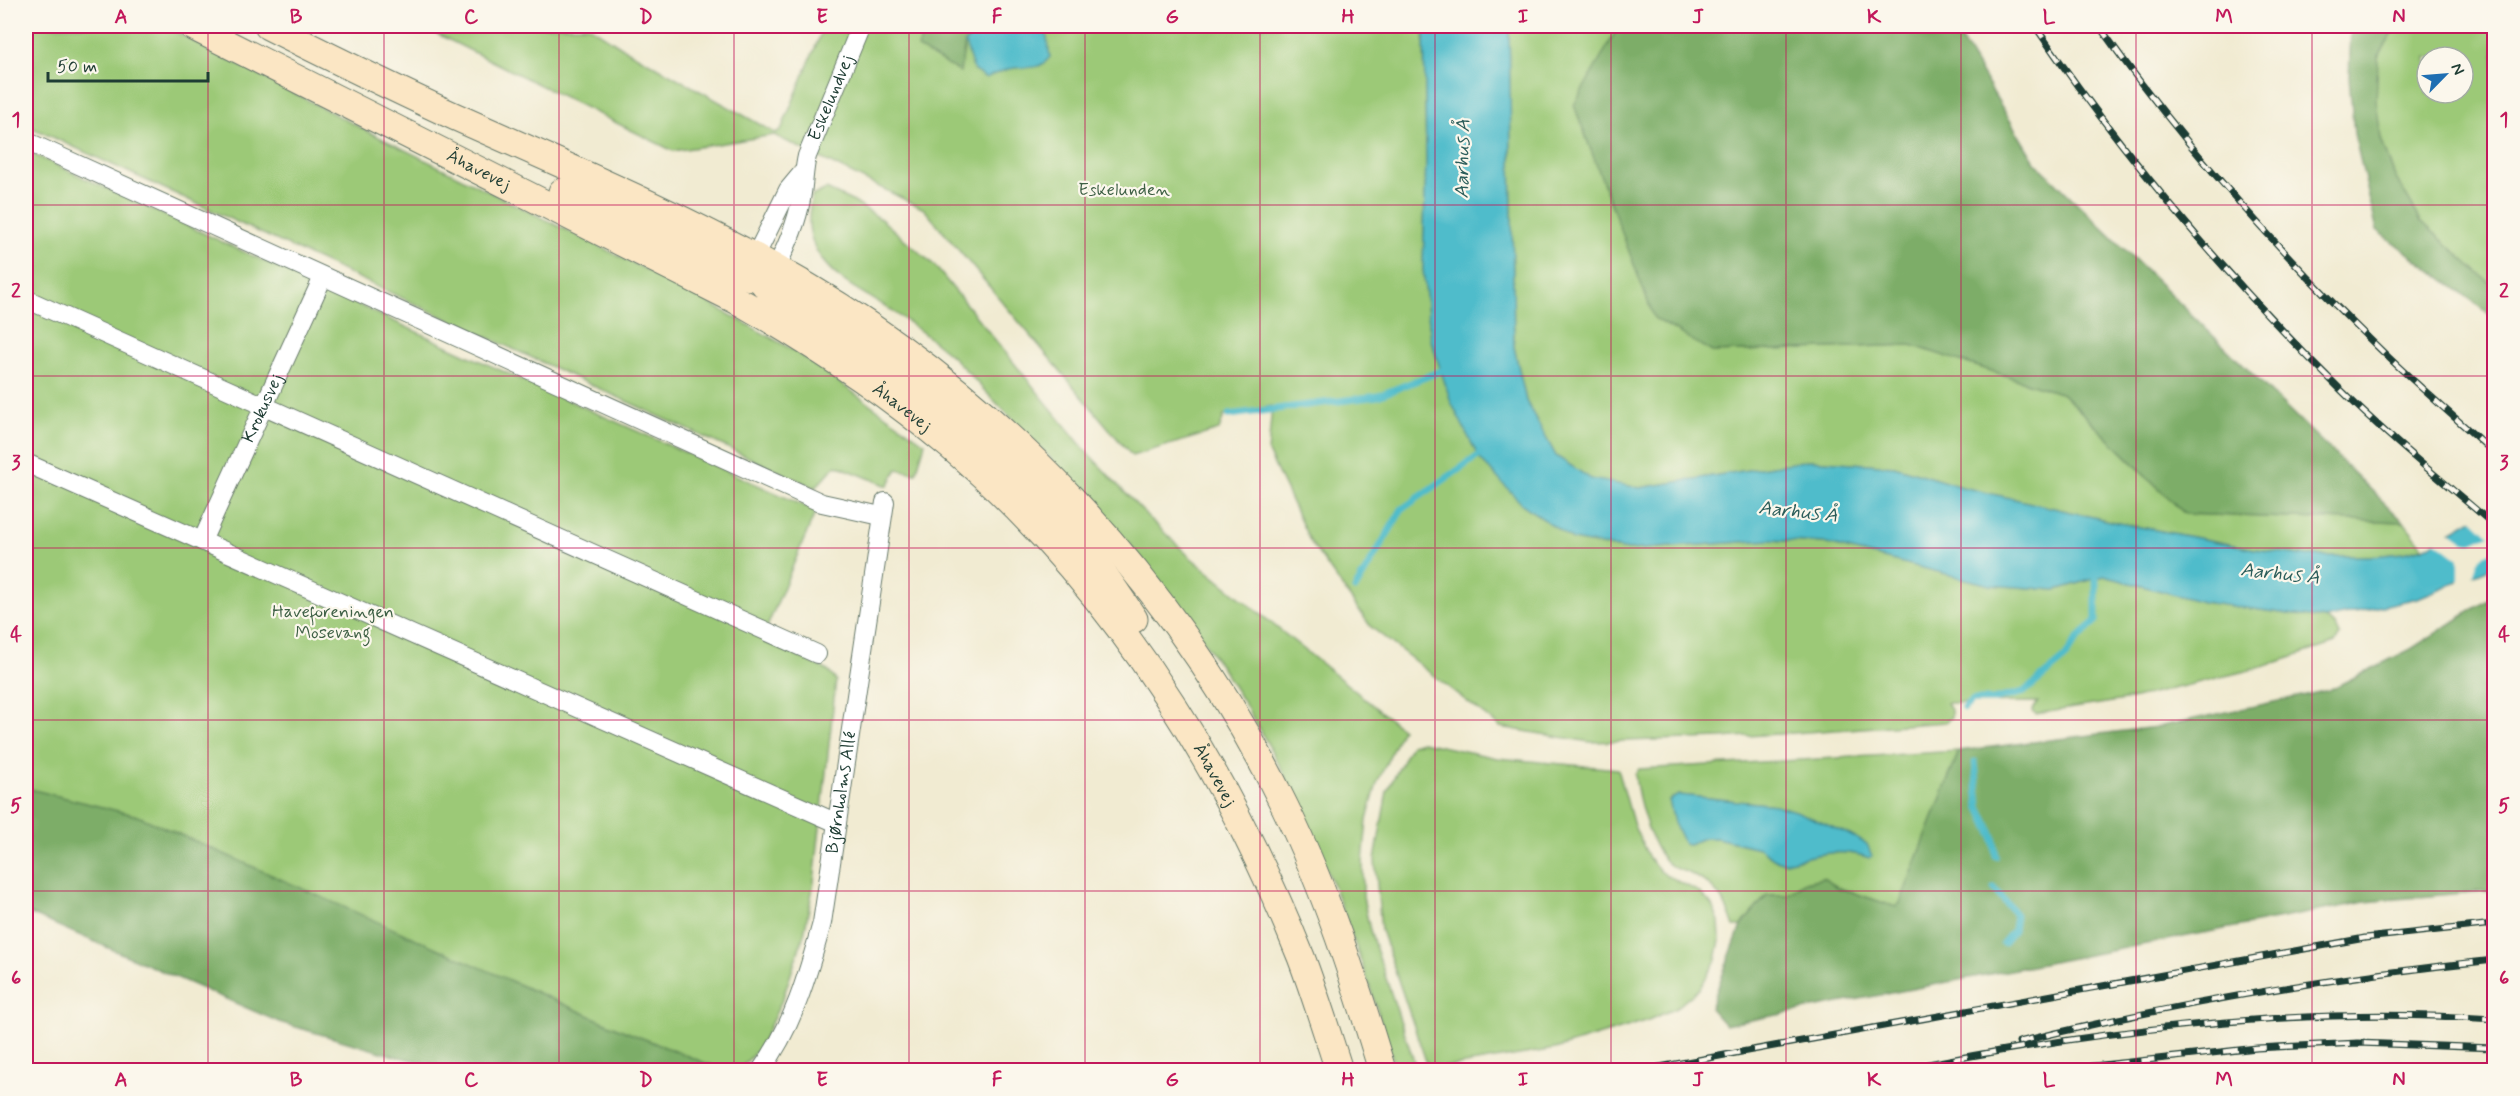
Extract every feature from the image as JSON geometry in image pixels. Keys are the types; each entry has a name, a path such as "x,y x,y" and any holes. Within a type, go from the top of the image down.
{"main road":[{"name":"Åhavevej","path":"192,26 744,304 810,343 900,406 951,447 1038,531 1081,579 1142,657 1209,764 1243,827 1301,958 1339,1071"},
{"path":"268,26 450,114 655,207 763,268 836,304 930,370 1024,450 1070,496 1145,584 1215,682 1252,744 1285,808 1316,877 1342,945 1382,1071"},
{"path":"312,87 562,192 736,273 747,277 763,268"},
{"path":"763,268 776,297 821,323 915,388 966,429 1055,513 1091,557 1155,650 1183,700 1243,827"}],"street":[{"name":"Eskelundvej","path":"763,268 785,250 802,195 803,172 861,26"},
{"path":"26,141 323,277"},
{"name":"Krokusvej","path":"202,542 266,407 323,277"},
{"name":"Bjørnholms Allé","path":"323,277 458,336 822,503 883,509 822,923 807,978 786,1027 761,1071"},
{"path":"26,299 818,654"},
{"path":"26,463 837,823"}],"green space":[{"path":"26,26 164,26 371,133 677,285 793,350 925,443 916,473 897,469 888,486 836,465 815,488 26,125"},
{"name":"Eskelunden","path":"421,26 589,26 623,48 775,133 781,130 824,26 1424,26 1426,159 1423,269 1431,340 1522,504 1573,540 1629,550 1769,540 1824,543 1990,585 2056,590 2104,576 2203,602 2325,619 2336,626 2340,635 2335,643 2262,667 2131,699 2036,714 2032,711 2038,702 1947,703 1951,710 1951,717 1946,722 1721,738 1590,742 1500,727 1371,627 1311,543 1268,452 1272,406 1224,416 1219,430 1132,456 924,209 774,135 673,151"},
{"path":"925,26 981,26 965,43 960,72 918,48"},
{"path":"1509,26 1619,26 1575,105 1712,352 1911,345 2063,394 2185,514 2404,522 2424,548 2373,556 2307,556 2255,549 2119,523 1962,487 1894,466 1809,460 1640,488 1591,480 1556,456 1526,401 1514,347"},
{"path":"1619,26 1669,35 1675,26 1953,26 2035,162 2404,522 2185,514 2063,394 1911,345 1712,352 1654,318 1574,105"},
{"path":"2351,26 2402,26 2397,27 2378,57 2376,101 2381,139 2395,177 2421,221 2494,287 2494,317 2377,230 2354,134 2349,78"},
{"path":"2494,26 2494,287 2421,221 2395,177 2381,139 2375,98 2378,57 2397,27"},
{"name":"Haveforeningen Mosevang","path":"26,151 469,356 816,511 762,639 827,670 836,680 814,882 804,934 783,998 760,1047 739,1070 654,1070 26,823"},
{"path":"826,189 854,202 881,219 934,265 1085,450 1145,514 1190,557 1402,729 1377,783 1367,820 1363,862 1363,897 1370,931 1417,1070 1396,1070 1352,936 1314,837 1250,712 1222,668 1161,583 1128,542 962,366 919,330 844,281 821,258 811,236 809,213 812,196"},
{"path":"2494,596 2494,890 2365,902 1725,1025 1710,1008 1741,926 1767,895 1787,895 1805,882 1823,878 1839,888 1896,907 1900,903 1959,751 2157,727 2329,690 2411,649"},
{"path":"1422,742 1497,758 1618,769 1634,826 1649,858 1661,872 1699,892 1711,904 1719,921 1720,940 1716,960 1700,988 1676,1008 1646,1021 1555,1049 1429,1070 1381,930 1375,860 1387,791 1411,745"},
{"path":"1959,751 1901,903 1896,907 1839,888 1822,878 1805,882 1787,895 1767,895 1741,926 1734,926 1723,901 1713,889 1700,879 1670,865 1663,858 1651,836 1642,809 1635,774 1639,769","holes":["1679,795 1776,805 1870,858 1837,853 1785,862 1778,861 1759,848 1717,838 1704,838 1689,844 1684,843 1669,800"]},
{"path":"26,788 138,816 622,1030 723,1070 457,1070 395,1056 279,1022 26,912"}],"water":[{"path":"981,26 1045,26 1050,57 1036,67 1009,69 986,78 974,71 965,43"},
{"name":"Aarhus Å","path":"1424,26 1509,26 1514,347 1526,401 1556,456 1591,479 1640,488 1809,460 1894,466 1962,487 2119,523 2255,549 2307,556 2373,556 2424,548 2494,506 2494,566 2418,598 2325,619 2203,602 2104,576 2056,590 1990,585 1824,543 1769,540 1629,550 1573,540 1522,504 1479,458 1451,402 1431,340 1423,269 1426,159"},
{"path":"1679,795 1776,805 1798,812 1867,844 1872,856 1870,858 1848,853 1827,853 1785,862 1778,861 1759,848 1717,838 1704,838 1689,844 1684,843 1674,823 1669,800"}],"pier":[{"path":"2485,508 2494,516 2494,550 2477,562 2473,577 2459,583 2459,559 2433,539 2448,530 2465,542 2471,543 2489,535 2470,517"}],"waterway":[{"path":"1229,415 1378,396 1448,368"},
{"path":"1355,589 1402,509 1484,452"},
{"path":"1964,708 1973,700 1993,700 2024,692 2063,660 2077,640 2096,621 2096,579"},
{"path":"1975,762 1979,806 1993,836 1996,856"},
{"path":"1994,888 2016,915 2014,930 2003,943"}],"railway":[{"path":"2035,26 2069,75 2141,169 2258,304 2359,408 2494,525"},
{"path":"2099,26 2164,112 2269,236 2383,352 2494,453"},
{"path":"1643,1070 2365,938 2494,924"},
{"path":"2019,1042 2196,1003 2315,983 2494,960"},
{"path":"1899,1070 2045,1044 2195,1025 2347,1016 2494,1019"},
{"path":"2057,1070 2257,1048 2358,1043 2494,1048"}]}
